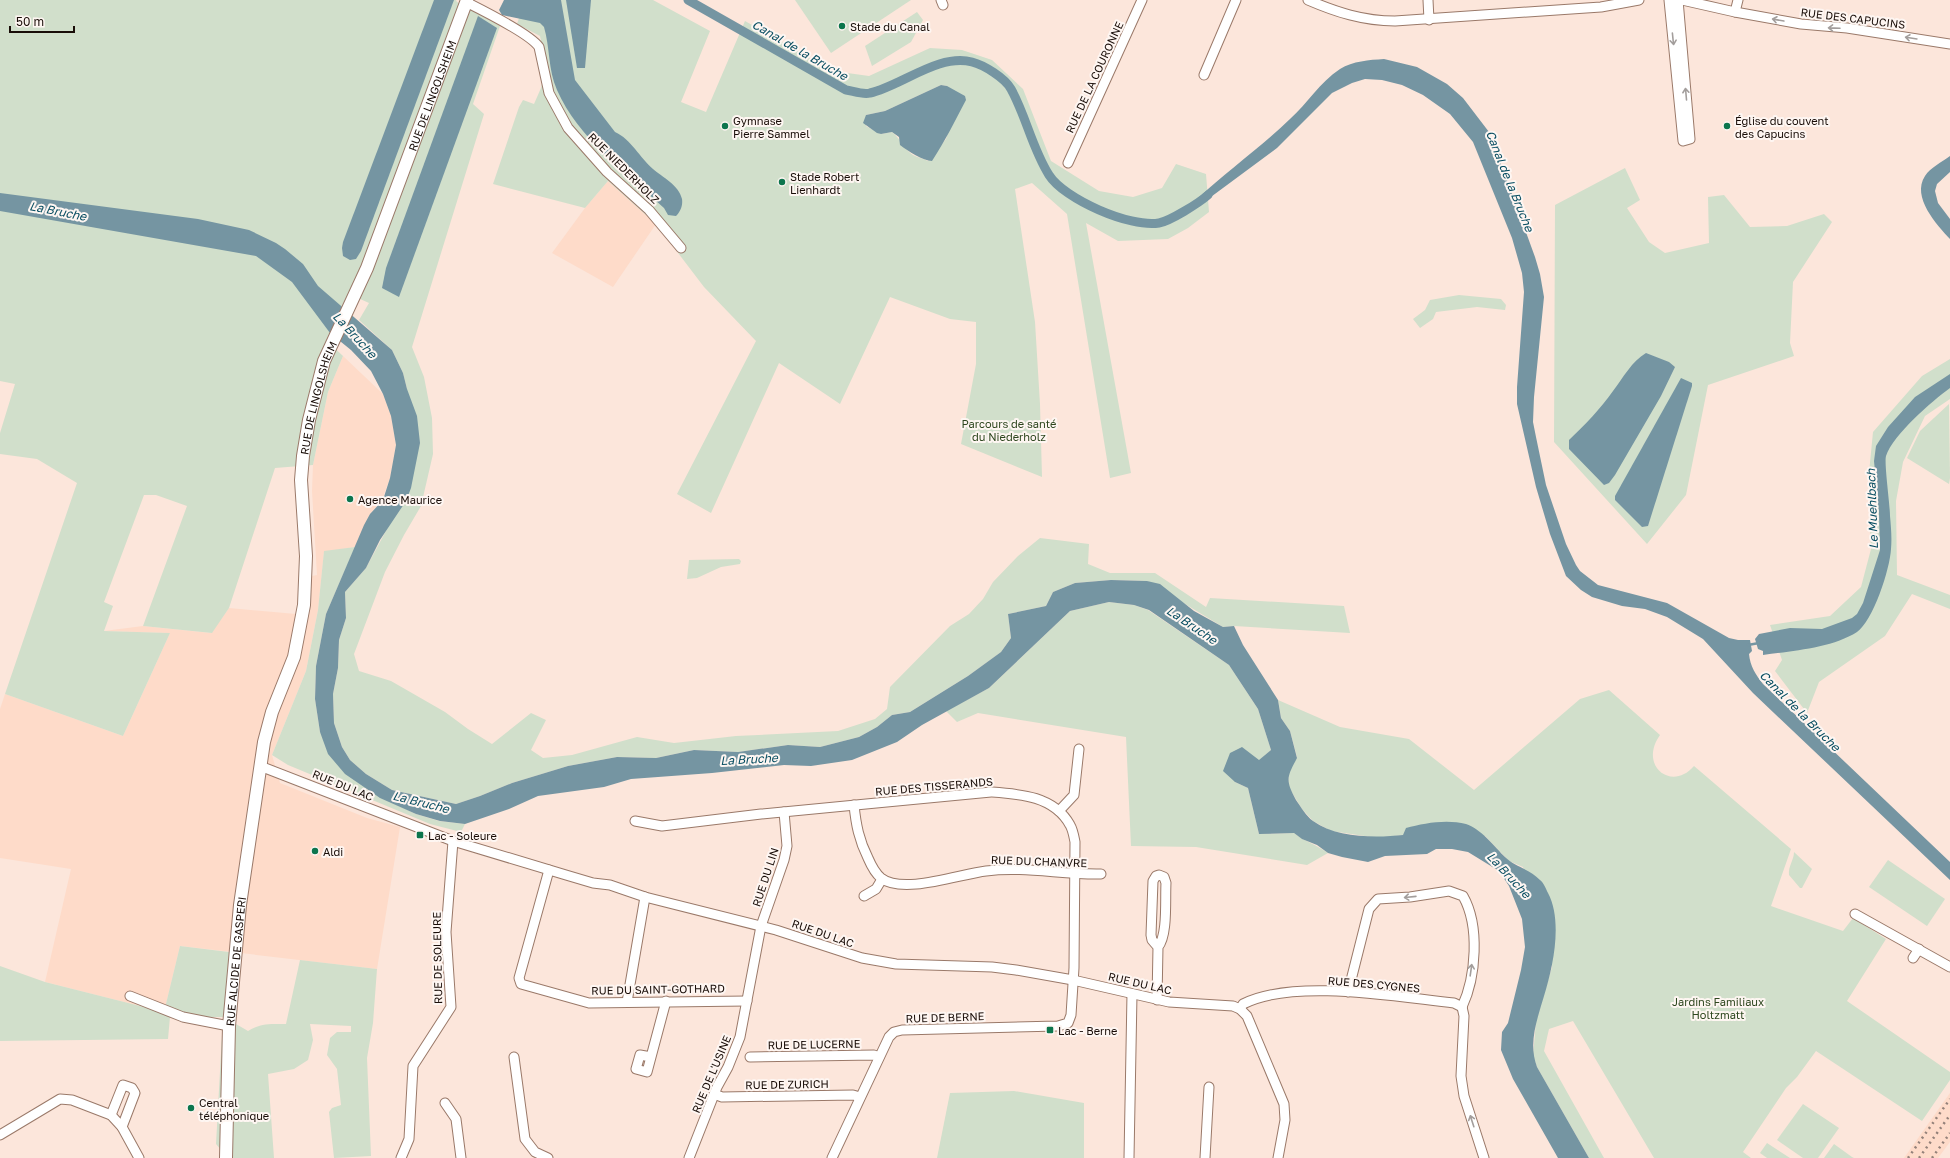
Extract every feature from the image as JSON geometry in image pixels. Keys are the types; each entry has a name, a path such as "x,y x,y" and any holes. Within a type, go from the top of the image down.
{"main road":[{"name":"RUE DE LINGOLSHEIM","path":"260,766 272,712 294,658 300,630 307,573 302,494 302,462 317,382 328,353 353,300 380,233 466,1"},
{"name":"RUE ALCIDE DE GASPERI","path":"226,1158 229,1026 235,949 260,766"}],"street":[{"name":"RUE DE LA COURONNE","path":"1068,163 1142,0"},
{"path":"1204,75 1236,0"},
{"path":"1308,0 1342,14 1367,20 1395,21 1429,20 1601,7 1639,0"},
{"path":"1428,0 1429,20"},
{"path":"1669,0 1683,141 1690,140 1678,0"},
{"name":"RUE DES CAPUCINS","path":"1682,0 1735,12 1801,24 1847,28 1950,44"},
{"path":"1735,12 1738,0"},
{"name":"RUE NIEDERHOLZ","path":"466,1 525,34 537,43 549,94 568,128 607,172 649,210 681,248"},
{"path":"1060,811 1074,795 1079,749"},
{"name":"RUE DU LAC","path":"260,766 453,841 593,883 610,885 646,897 761,926 837,951 874,961 910,965 992,967 1073,980 1157,1000 1181,1004 1228,1005 1240,1009"},
{"name":"RUE DES TISSERANDS","path":"635,822 662,826 784,812 991,792 1030,796 1044,801 1060,811 1070,825 1075,842 1073,980"},
{"path":"854,805 856,827 861,843 873,870 882,879 876,889 864,896"},
{"name":"RUE DU LIN","path":"761,926 784,860 787,846 784,812"},
{"name":"RUE DE SOLEURE","path":"401,1158 409,1139 413,1066 451,1007 446,932 453,841"},
{"name":"RUE DU SAINT-GOTHARD","path":"549,870 519,978 522,984 589,1003 748,1001"},
{"name":"RUE DU CHANVRE","path":"882,879 893,883 908,884 986,871 1022,870 1075,874 1101,874"},
{"path":"1157,1000 1158,947 1152,940 1152,935 1153,881 1158,875 1164,877 1166,883 1164,933 1162,943 1158,947"},
{"path":"1348,992 1369,909 1378,899 1410,897 1449,891 1463,896 1470,909 1475,944 1467,995 1462,1007 1464,1016 1461,1076 1464,1096 1484,1158"},
{"path":"627,1002 646,897"},
{"path":"1855,914 1950,967"},
{"name":"RUE DE L'USINE","path":"689,1158 714,1094 740,1038 761,926"},
{"path":"1913,958 1919,949"},
{"name":"RUE DE BERNE","path":"832,1158 879,1057 889,1037 894,1032 902,1030 1064,1025 1068,1023 1071,1015 1073,980"},
{"name":"RUE DES CYGNES","path":"1240,1009 1243,1004 1263,996 1305,992 1348,992 1454,1003 1462,1007"},
{"path":"1129,1158 1132,994"},
{"path":"130,996 183,1017 229,1026"},
{"path":"651,1057 666,1001"},
{"path":"1240,1009 1247,1016 1284,1104 1285,1120 1278,1158"},
{"name":"RUE DE LUCERNE","path":"750,1057 874,1055 879,1057"},
{"path":"514,1057 526,1139 535,1152 548,1158"},
{"path":"111,1115 123,1085 132,1088 135,1093 122,1127"},
{"path":"1206,1158 1209,1087"},
{"name":"RUE DE ZURICH","path":"714,1094 722,1097 853,1095 860,1098"},
{"path":"0,1135 60,1099 72,1100 111,1115 122,1127 139,1158"},
{"path":"445,1103 456,1119 461,1158"}],"shaded area":[{"path":"608,181 656,224 613,287 552,253 585,208"},
{"path":"343,356 383,394 391,416 396,445 390,478 382,500 370,514 355,547 324,552 318,610 306,671 272,755 280,783 367,818 400,827 377,969 180,946 164,1012 45,982 71,869 0,858 0,709 5,694 123,736 170,633 104,631 143,626 211,633 229,608 296,614 302,578 317,575 312,491 313,465 328,392"},
{"path":"1950,1093 1950,1142 1938,1158 1904,1158"}],"green space":[{"path":"0,0 456,0 457,2 500,26 473,104 484,114 412,347 424,377 432,418 433,454 421,506 385,572 354,654 359,671 391,681 445,712 492,744 531,713 546,720 531,750 543,758 572,755 637,737 674,743 736,736 838,731 875,719 887,709 890,687 950,626 969,614 983,599 993,582 1018,556 1040,538 1089,544 1088,564 1110,573 1155,573 1206,607 1210,598 1344,606 1350,633 1234,626 1223,627 1147,581 1111,580 1075,583 1053,592 1046,606 1008,614 1011,638 1001,652 968,676 910,712 892,715 877,727 859,737 820,747 788,745 738,752 694,750 656,758 617,757 568,766 512,783 456,804 392,790 366,774 350,760 342,747 334,723 333,694 338,668 339,640 346,618 345,592 366,568 387,529 407,389 403,373 392,350 359,320 369,303 349,294 326,340 343,356 328,392 313,465 275,468 229,608 212,633 143,626 187,506 156,495 144,495 104,602 113,606 104,631 170,633 123,736 5,694 77,483 37,459 0,454 0,433 15,384 0,381"},
{"name":"Parcours de santé du Niederholz","path":"525,0 653,0 710,31 681,102 706,112 745,21 833,71 869,76 930,48 962,50 992,60 1023,89 1051,161 1099,191 1133,197 1162,188 1176,164 1206,174 1209,212 1188,228 1168,239 1118,241 1086,223 1131,473 1110,478 1067,214 1032,183 1015,189 1035,322 1040,404 1042,477 961,444 976,364 976,322 950,319 890,297 840,404 779,363 711,513 677,494 756,341 704,287 656,224 608,181 585,208 493,184 519,107 523,100 534,104 541,88 546,65 540,36 517,24","holes":["941,85 947,86 952,126 946,139 928,161 910,153 898,137 892,132 881,134 866,126 866,115 885,111"]},
{"name":"Stade du Canal","path":"795,0 911,0 831,53"},
{"path":"917,12 923,20 911,42 872,66 865,46"},
{"path":"1625,168 1640,200 1627,208 1649,242 1665,253 1709,243 1708,197 1724,195 1750,227 1787,226 1824,214 1832,222 1793,282 1790,343 1794,356 1708,385 1686,495 1647,544 1554,442 1555,205"},
{"path":"1459,295 1501,299 1506,305 1505,310 1477,307 1436,312 1433,319 1420,328 1413,319 1425,310 1430,300"},
{"path":"1950,359 1950,399 1925,416 1903,462 1896,501 1897,575 1950,595 1950,609 1912,594 1885,636 1819,682 1807,713 1775,671 1782,660 1770,625 1830,616 1861,587 1871,549 1868,483 1873,432 1922,376"},
{"path":"1949,404 1949,484 1907,458 1920,431"},
{"path":"355,547 326,614 316,666 315,699 320,732 368,791 416,814 439,821 465,824 461,832 430,824 288,765 272,755 306,671 318,610 324,551"},
{"path":"739,559 741,561 740,564 721,567 697,578 687,579 689,560"},
{"path":"1109,602 1134,605 1148,610 1229,665 1258,709 1271,750 1235,782 1248,788 1259,834 1294,833 1328,853 1307,865 1196,847 1131,846 1126,737 978,713 957,722 946,711 989,688 1070,611"},
{"name":"Jardins Familiaux Holtzmatt","path":"1609,690 1660,735 1654,746 1653,757 1655,765 1660,772 1668,776 1676,776 1685,773 1694,766 1791,849 1771,906 1843,931 1853,918 1886,939 1847,1001 1950,1072 1950,1080 1922,1121 1816,1051 1797,1077 1786,1088 1743,1152 1751,1158 1654,1158 1573,1021 1549,1029 1544,1051 1604,1158 1589,1158 1537,1067 1533,1056 1536,1021 1552,967 1523,867 1509,861 1485,836 1403,835 1378,838 1331,831 1313,821 1302,809 1288,786 1289,772 1297,757 1290,731 1281,718 1278,700 1340,727 1409,739 1474,790 1580,699"},
{"path":"1794,852 1812,869 1802,888 1800,888 1789,875 1789,869"},
{"path":"1888,860 1945,899 1927,926 1869,887"},
{"path":"180,946 229,952 224,1017 248,1031 262,1025 286,1024 300,960 377,969 373,1023 367,1058 371,1156 334,1158 329,1112 332,1108 341,1105 337,1069 327,1055 330,1038 337,1032 351,1032 351,1026 310,1024 313,1040 308,1060 294,1069 268,1074 274,1158 228,1158 216,1144 223,1017 170,1017 168,1039 0,1041 0,966 45,982 164,1012"},
{"path":"1014,1091 1084,1103 1084,1158 937,1158 950,1093"},
{"path":"1803,1104 1839,1128 1818,1158 1803,1158 1777,1140"},
{"path":"1767,1143 1790,1158 1767,1158 1760,1153"},
{"path":"1834,1144 1852,1157 1854,1158 1824,1158"}],"water":[{"path":"434,0 454,0 361,251 356,259 350,260 343,256 343,242"},
{"path":"504,0 561,0 575,80 615,132 631,144 648,165 674,185 682,199 681,209 676,216 668,215 664,208 604,154 577,124 566,107 554,82 544,27 540,23 502,15 499,10"},
{"path":"566,0 591,0 585,68 577,68"},
{"path":"478,16 497,28 399,297 382,288 386,268"},
{"path":"1384,59 1417,67 1447,84 1463,98 1489,132 1540,274 1544,297 1533,422 1546,485 1566,544 1580,571 1598,585 1667,603 1729,638 1750,640 1752,651 1749,654 1752,666 1763,684 1950,862 1950,880 1753,693 1703,639 1667,617 1645,609 1622,606 1592,597 1581,590 1566,576 1550,534 1536,487 1517,404 1524,292 1522,273 1512,238 1473,142 1450,114 1423,95 1402,85 1382,80 1365,79 1352,83 1332,93 1277,148 1200,205 1197,199 1279,129 1333,74 1345,66 1367,60"},
{"path":"941,85 947,86 965,96 966,100 932,161 920,158 911,153 900,145 899,137 892,132 881,134 877,133 863,123 866,115 885,111"},
{"path":"1950,156 1950,172 1937,184 1935,191 1938,203 1950,219 1950,239 1927,210 1921,193 1922,184 1927,173"},
{"name":"La Bruche","path":"0,193 198,219 249,230 276,243 303,264 318,286 392,350 403,373 417,416 420,443 411,488 406,501 380,540 366,568 345,592 346,618 339,640 338,668 333,694 334,723 342,747 350,760 366,774 392,790 456,804 512,783 568,766 617,757 656,758 694,750 738,752 788,745 820,747 859,737 877,727 892,715 910,712 968,676 1001,652 1011,638 1008,614 1046,606 1053,592 1075,583 1111,580 1147,581 1160,584 1194,611 1223,627 1234,626 1243,645 1278,700 1281,718 1290,731 1297,758 1289,774 1290,788 1296,800 1308,817 1313,821 1322,827 1333,831 1356,836 1403,835 1406,828 1428,823 1451,822 1466,824 1477,829 1505,857 1532,873 1543,883 1553,904 1556,930 1551,972 1534,1032 1534,1058 1537,1067 1589,1158 1558,1158 1513,1079 1501,1050 1502,1032 1508,1023 1525,947 1522,919 1509,886 1499,871 1468,852 1452,849 1436,849 1427,854 1385,856 1368,862 1328,853 1317,845 1302,839 1294,833 1259,834 1248,788 1235,782 1223,771 1230,753 1242,747 1259,760 1271,750 1258,709 1229,665 1149,610 1134,605 1109,602 1070,611 989,688 922,725 897,742 852,760 811,766 784,765 712,773 631,779 604,787 538,796 509,809 465,824 440,821 416,814 380,798 345,774 328,754 320,732 315,699 316,666 326,614 364,525 370,514 383,500 390,478 396,445 391,416 383,394 371,371 351,350 330,333 292,282 256,256 0,211"},
{"path":"1646,353 1669,362 1675,367 1661,396 1615,475 1609,483 1604,485 1569,449 1569,440 1598,410 1636,360"},
{"path":"1950,374 1950,388 1933,401 1896,438 1886,456 1891,532 1890,558 1880,594 1869,617 1857,632 1836,642 1799,650 1763,655 1763,651 1758,649 1755,639 1759,634 1790,628 1822,629 1852,618 1857,614 1863,603 1880,550 1879,513 1874,461 1876,446 1888,427 1915,397"},
{"path":"1681,378 1692,383 1692,386 1648,526 1642,527 1615,500 1615,496"}],"waterway":[{"name":"Canal de la Bruche","path":"688,0 846,90 870,93 933,66 959,60 972,62 994,72 1011,89 1021,110 1033,143 1049,175 1068,193 1099,210 1132,221 1159,223 1170,219 1208,195"},
{"name":"Le Muehlbach","path":"1748,645 1759,643"}],"railway":[{"path":"1908,1158 1950,1099"},
{"path":"1919,1158 1950,1115"},
{"path":"1932,1158 1950,1133"}],"place":[{"name":"Stade du Canal","path":"842,26"},
{"name":"Gymnase Pierre Sammel","path":"725,126"},
{"name":"Église du couvent des Capucins","path":"1727,126"},
{"name":"Stade Robert Lienhardt","path":"782,182"},
{"name":"Agence Maurice","path":"350,499"},
{"name":"Lac - Soleure","path":"420,835"},
{"name":"Aldi","path":"315,851"},
{"name":"Lac - Berne","path":"1050,1030"},
{"name":"Central téléphonique","path":"191,1108"}]}
